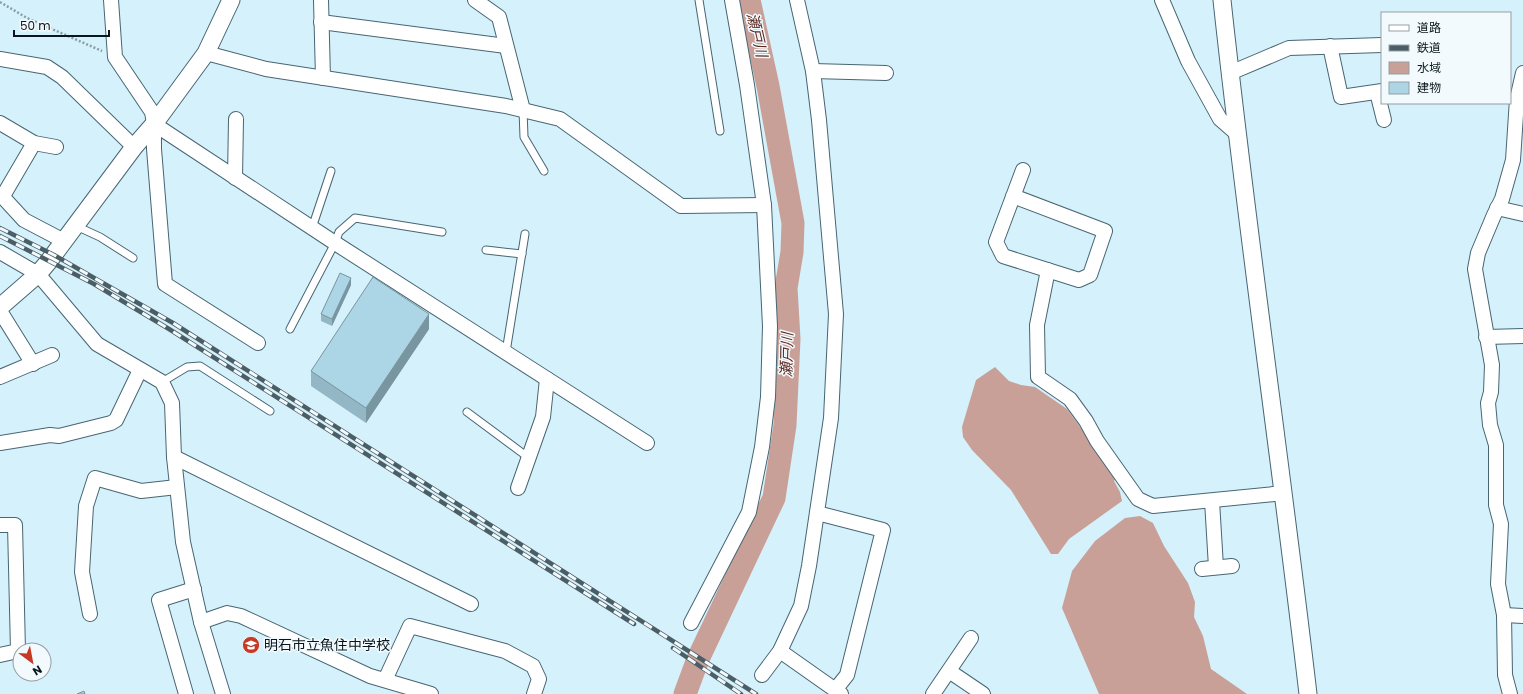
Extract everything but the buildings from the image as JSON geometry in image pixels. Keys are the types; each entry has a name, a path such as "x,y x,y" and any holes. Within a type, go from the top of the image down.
{"street":[{"path":"111,0 115,57 152,112 165,284 258,343"},
{"path":"0,307 38,274 64,242 134,147 154,124 206,53 231,0"},
{"path":"321,0 323,78"},
{"path":"475,0 499,18 523,110"},
{"path":"690,623 749,512 762,447 768,397 770,326 764,205 747,85 732,0"},
{"path":"762,675 780,651 801,606 831,418 836,314 814,70 797,0"},
{"path":"1162,0 1188,61 1220,119 1236,133"},
{"path":"1222,0 1236,133 1284,494 1308,694"},
{"path":"321,22 506,46"},
{"path":"1230,73 1289,48 1381,45"},
{"path":"1330,46 1341,98 1379,91 1381,103"},
{"path":"206,53 266,69 523,110 560,119 681,206 764,205"},
{"path":"0,59 47,67 62,76 134,147"},
{"path":"814,70 886,73"},
{"path":"1510,694 1505,675 1504,615 1498,584 1501,524 1496,504 1496,445 1490,425 1488,403 1491,392 1492,365 1475,269 1478,253 1518,161 1517,99 1523,73"},
{"path":"1381,104 1384,120"},
{"path":"234,178 236,119"},
{"path":"0,123 34,143 56,147"},
{"path":"154,124 234,178 647,443"},
{"path":"34,143 2,195 24,220 64,242"},
{"path":"1013,196 1105,231 1090,275 1079,280 1003,256 996,242 1013,196 1023,170"},
{"path":"1497,208 1523,214"},
{"path":"0,252 38,274 97,344 162,382 172,403 174,457 183,542 201,622 223,694"},
{"path":"1048,270 1037,325 1038,377 1070,399 1138,499 1153,506 1284,494"},
{"path":"0,311 33,364"},
{"path":"1486,337 1523,336"},
{"path":"0,377 52,356"},
{"path":"0,443 50,435 59,436 111,423 116,420 140,370"},
{"path":"518,488 543,417 547,379"},
{"path":"174,457 471,604"},
{"path":"90,614 82,572 86,506 95,478 141,491 177,487"},
{"path":"1212,501 1216,567"},
{"path":"780,651 838,692 847,675 883,530 817,513"},
{"path":"0,525 15,525 18,650 0,655"},
{"path":"1202,569 1232,566"},
{"path":"186,694 159,600 194,589"},
{"path":"201,622 227,613 241,616 370,676 432,694"},
{"path":"1504,615 1523,616"},
{"path":"385,680 410,626 505,650 533,666 539,679 534,694"},
{"path":"933,694 971,638"},
{"path":"949,671 983,694"}],"lane":[{"path":"699,0 720,131"},
{"path":"523,110 524,137 544,171"},
{"path":"312,228 331,171"},
{"path":"290,329 335,243 339,232 355,218 442,232"},
{"path":"76,226 100,237 133,258"},
{"path":"506,352 525,234"},
{"path":"486,250 522,254"},
{"path":"162,382 187,367 200,366 270,411"},
{"path":"467,412 529,458"}],"path":[{"path":"0,2 27,18 115,57"}],"water":[{"path":"995,367 1009,381 1035,387 1067,409 1117,477 1114,481 1120,492 1122,501 1069,539 1058,554 1051,554 1011,490 972,450 963,437 962,427 976,380"},
{"path":"1140,516 1153,523 1164,546 1188,583 1195,602 1194,617 1203,636 1211,669 1247,694 1099,694 1062,608 1072,571 1095,541 1125,518"}],"waterway":[{"name":"瀬戸川","path":"685,694 698,659 774,498 785,425 789,339 786,288 792,252 793,223 768,86 749,0"}],"railway":[{"path":"0,228 54,255 173,323 756,694"},
{"path":"0,236 94,284 169,329 634,624"},
{"path":"673,648 741,694"}],"place":[{"name":"明石市立魚住中学校","path":"251,645"}]}
